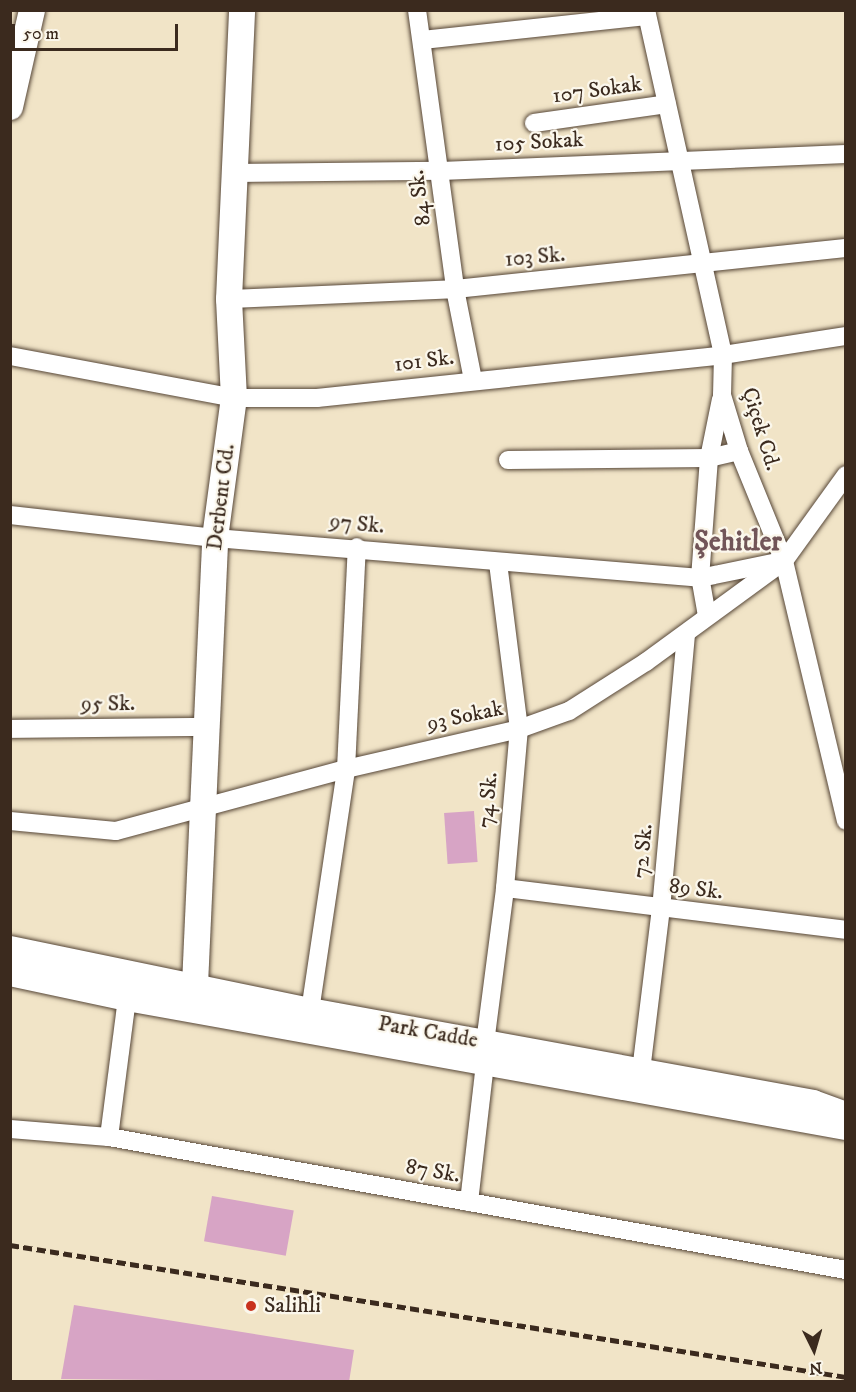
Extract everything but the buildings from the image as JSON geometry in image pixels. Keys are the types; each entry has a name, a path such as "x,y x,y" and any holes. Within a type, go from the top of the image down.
{"main road":[{"path":"10,107 32,10"},
{"name":"Derbent Cd.","path":"195,985 201,808 215,538 234,398 228,299 242,10"},
{"name":"Park Cadde","path":"10,949 195,985 485,1053 846,1127"},
{"name":"Park Cadde","path":"10,973 127,998 485,1053 641,1071 813,1103 846,1115"}],"street":[{"name":"84 Sk.","path":"417,10 441,171 455,289 473,380"},
{"path":"422,40 646,13"},
{"name":"Çiçek Cd.","path":"646,13 723,355 722,394 739,452 784,561 846,821"},
{"name":"107 Sokak","path":"534,123 667,104"},
{"name":"105 Sokak","path":"234,173 441,171 679,159 846,154"},
{"name":"103 Sk.","path":"228,299 455,289 702,266 846,248"},
{"name":"101 Sk.","path":"10,356 234,398 317,398 723,355 846,336"},
{"path":"707,616 700,578 709,458 722,394"},
{"path":"508,460 709,458 739,452"},
{"name":"93 Sokak","path":"10,821 116,831 346,769 519,729 569,711 686,634 707,616 784,561 846,475"},
{"name":"97 Sk.","path":"10,515 215,538 357,547 498,562 700,578 784,561"},
{"path":"310,1011 346,769 357,547"},
{"name":"74 Sk.","path":"469,1202 505,888 519,729 498,562"},
{"name":"72 Sk.","path":"641,1071 661,909 686,634"},
{"name":"95 Sk.","path":"10,729 205,727"},
{"name":"89 Sk.","path":"505,888 846,930"},
{"path":"109,1137 127,998"},
{"name":"87 Sk.","path":"10,1129 109,1137 846,1270"}],"railway":[{"path":"10,1245 846,1377"}],"place":[{"name":"Salihli","path":"251,1306"}],"district":[{"name":"Şehitler","path":"738,542"}]}
